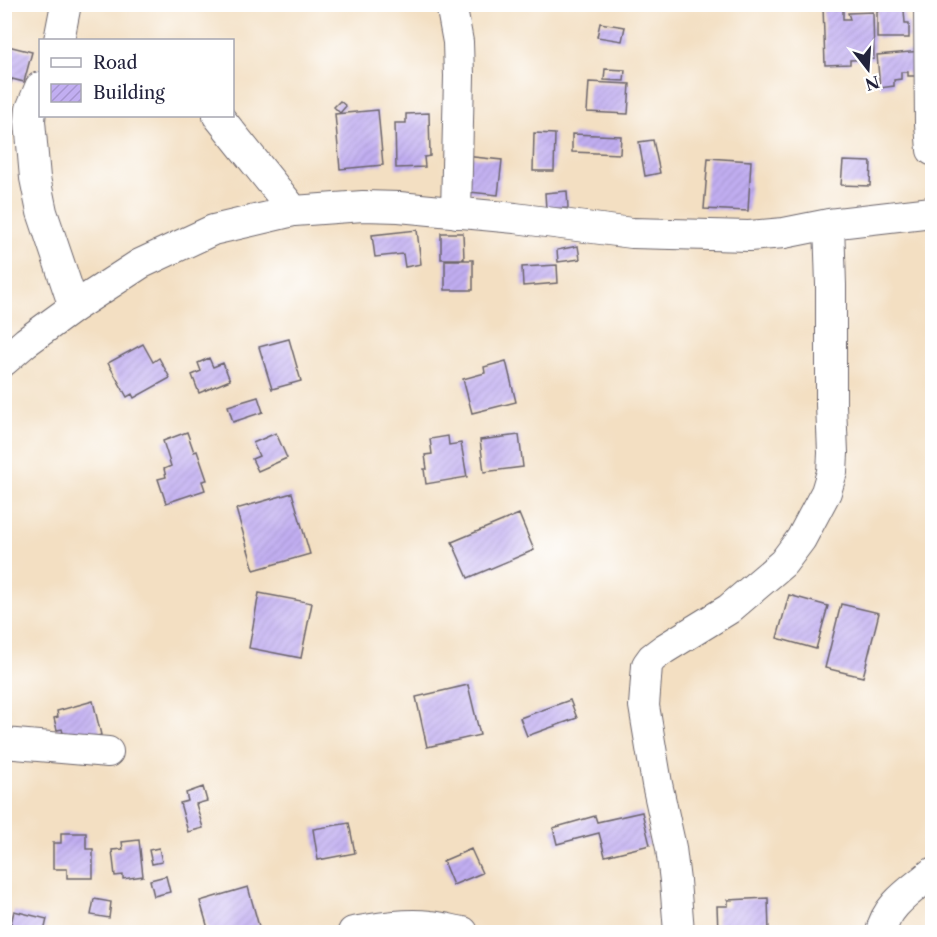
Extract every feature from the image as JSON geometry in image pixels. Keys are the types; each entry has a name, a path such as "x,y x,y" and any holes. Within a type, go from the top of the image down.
{"street":[{"path":"59,39 66,4"},
{"path":"451,4 459,54 456,213"},
{"path":"929,4 930,124 933,150"},
{"path":"39,89 31,109 30,121 35,178 42,212 74,307"},
{"path":"219,117 294,211"},
{"path":"4,361 74,307 140,264 213,230 294,211 363,206 515,218 632,233 765,236 829,224 933,212"},
{"path":"679,933 671,848 644,706 647,665 664,649 729,609 783,563 801,539 826,492 832,472 833,453 829,224"},
{"path":"4,743 108,753"},
{"path":"881,933 889,911 901,898 933,873"},
{"path":"353,933 411,925 463,933"}],"building":[{"path":"823,6 843,6 843,19 850,19 848,13 873,12 874,59 850,60 850,64 825,65"},
{"path":"877,10 904,10 905,23 909,23 909,38 877,38"},
{"path":"600,23 625,27 622,41 597,37"},
{"path":"4,45 32,52 24,82 12,79 9,89 4,88"},
{"path":"921,51 916,76 908,76 908,72 901,72 901,79 894,80 894,86 880,88 877,55"},
{"path":"605,69 625,70 624,81 604,80"},
{"path":"589,82 630,84 628,114 587,112"},
{"path":"340,101 346,106 340,113 334,107"},
{"path":"378,110 383,165 340,169 335,114"},
{"path":"429,113 430,156 424,157 425,167 396,168 395,123 406,123 406,114"},
{"path":"534,133 555,134 554,171 533,171"},
{"path":"572,134 621,136 620,154 572,152"},
{"path":"653,140 660,173 645,176 639,142"},
{"path":"464,156 502,160 498,195 460,191"},
{"path":"708,158 751,161 748,211 704,209"},
{"path":"843,161 871,162 870,186 841,185"},
{"path":"567,191 568,208 546,209 545,193"},
{"path":"417,230 421,264 405,267 403,254 375,257 372,235"},
{"path":"441,233 463,233 464,259 441,259"},
{"path":"578,246 580,259 558,262 557,250"},
{"path":"445,260 473,260 473,290 445,290"},
{"path":"557,265 558,283 523,286 522,267"},
{"path":"289,339 301,381 272,389 259,347"},
{"path":"143,344 153,362 159,358 170,378 134,398 132,394 127,397 108,363"},
{"path":"209,358 213,367 223,363 230,380 199,393 192,375 201,371 198,363"},
{"path":"506,361 516,402 472,413 463,379 485,373 484,367"},
{"path":"258,397 263,412 233,422 228,406"},
{"path":"187,432 194,452 197,451 207,480 202,481 205,490 166,503 158,479 166,477 164,469 171,466 163,441"},
{"path":"276,433 287,458 258,471 252,459 259,456 253,443"},
{"path":"519,435 523,467 484,472 480,440"},
{"path":"448,436 449,445 461,443 467,477 426,484 425,455 432,454 430,439"},
{"path":"292,493 310,554 254,570 236,509"},
{"path":"519,514 534,550 468,578 452,542"},
{"path":"259,593 312,603 301,658 249,648"},
{"path":"789,595 828,606 816,649 777,638"},
{"path":"841,604 879,613 863,677 825,668"},
{"path":"468,685 480,735 427,747 416,697"},
{"path":"570,700 577,718 527,736 520,718"},
{"path":"93,701 101,735 66,744 62,729 57,730 54,718 58,717 57,711"},
{"path":"203,787 207,801 196,804 203,828 188,832 180,803 188,801 186,793"},
{"path":"642,812 650,845 605,856 599,833 557,844 553,828 595,816 597,822"},
{"path":"349,823 355,853 318,860 313,829"},
{"path":"61,833 86,833 86,849 93,849 93,878 67,878 67,869 53,869 53,843 61,843"},
{"path":"139,840 143,876 123,879 123,875 115,876 112,850 123,849 122,842"},
{"path":"159,848 162,862 152,864 149,850"},
{"path":"471,849 482,873 453,885 443,861"},
{"path":"166,876 170,892 154,896 150,880"},
{"path":"248,887 260,930 209,932 200,901"},
{"path":"768,898 769,932 718,932 717,906 728,906 728,900"},
{"path":"94,899 111,902 109,918 91,915"},
{"path":"14,911 47,919 44,932 9,932"}]}
